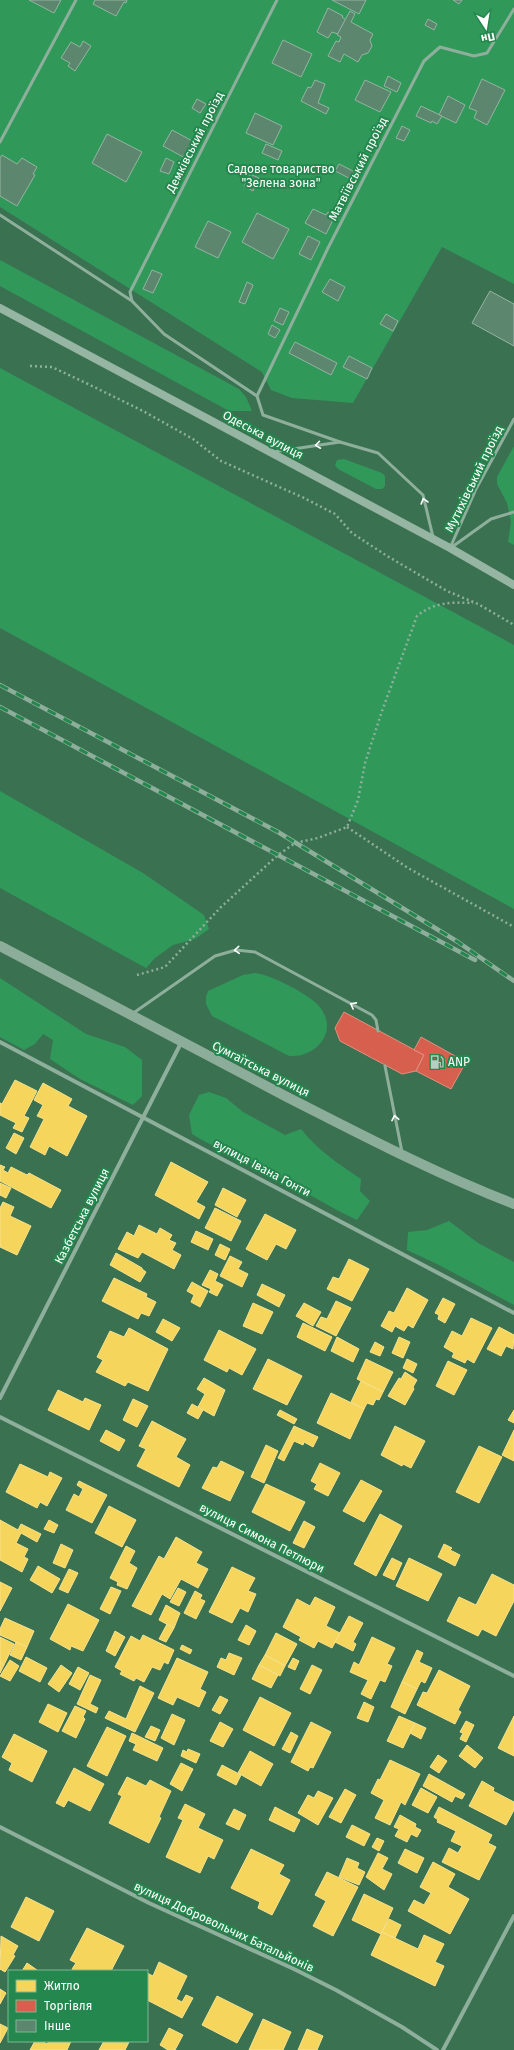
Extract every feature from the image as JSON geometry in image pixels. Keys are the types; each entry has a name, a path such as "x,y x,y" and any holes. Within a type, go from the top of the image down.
{"main road":[{"name":"Одеська вулиця","path":"0,308 450,548 514,585"},
{"name":"Сумгаїтська вулиця","path":"0,946 181,1042 403,1156 475,1189 514,1204"}],"street":[{"name":"вулиця Івана Гонти","path":"0,1042 514,1313"},
{"name":"Казбетська вулиця","path":"0,1398 181,1042"},
{"name":"вулиця Симона Петлюри","path":"0,1417 514,1676"},
{"name":"вулиця Добровольчих Батальйонів","path":"0,1827 149,1904 294,1969 336,1990 402,2027 437,2050"},
{"path":"443,2050 514,1916"}],"lane":[{"path":"0,142 76,0"},
{"name":"Демківський проїзд","path":"132,301 130,292 277,0"},
{"name":"Матвіївський проїзд","path":"257,396 328,248 424,61 440,48 474,56 487,53 514,8"},
{"path":"0,215 132,301 164,334 257,396 263,414 340,442 378,453 423,495 433,539"},
{"name":"Мутихівський проїзд","path":"450,548 476,489 514,419"},
{"path":"270,452 340,442"},
{"path":"450,548 491,519 514,512"},
{"path":"130,1015 215,956 236,950 246,950 255,952 372,1015 376,1020 378,1031"},
{"path":"385,1066 403,1156"}],"path":[{"path":"30,366 52,367 143,411 193,439 221,461 304,498 335,514 352,533 387,556 447,591 478,604 514,625"},
{"path":"137,975 165,967 220,908 278,855 296,843 318,838 347,827 358,800 365,763 379,719 417,616 426,608 449,602 478,604"},
{"path":"347,827 408,868 514,927"}],"green space":[{"name":"Садове товариство \"Зелена зона\"","path":"0,0 514,0 514,284 442,247 353,403 292,398 271,390 262,372 0,207"},
{"path":"0,260 239,389 246,397 252,411 229,411 0,286"},
{"path":"0,368 514,645 514,909 0,628"},
{"path":"514,446 514,545 508,542 511,522 507,503 497,484 497,477"},
{"path":"344,459 382,473 385,476 385,486 382,489 376,489 338,469 335,465 337,460"},
{"path":"0,791 143,873 204,915 209,929 195,939 173,945 155,958 146,968 0,888"},
{"path":"255,973 262,974 288,985 318,1005 324,1014 327,1023 323,1040 317,1047 309,1052 289,1056 212,1016 206,1004 208,991 243,975"},
{"path":"0,978 86,1034 125,1047 142,1060 142,1096 133,1105 80,1079 50,1059 53,1040 43,1034 35,1044 24,1050 0,1037"},
{"path":"209,1092 226,1098 243,1112 285,1135 301,1129 321,1150 361,1179 360,1191 370,1201 357,1220 275,1175 192,1134 189,1115 199,1095"},
{"path":"449,1221 478,1243 514,1262 514,1305 439,1265 407,1250 408,1232 427,1230"}],"building: Житло":[{"path":"15,1080 37,1091 24,1116 29,1118 22,1132 13,1128 16,1123 0,1115 0,1103 2,1104"},
{"path":"43,1083 72,1099 68,1106 87,1116 67,1156 49,1146 45,1155 30,1147 44,1119 37,1116 43,1105 34,1100"},
{"path":"14,1133 24,1138 16,1154 6,1148"},
{"path":"171,1162 208,1182 196,1202 205,1207 199,1219 155,1195"},
{"path":"0,1165 5,1167 3,1170 8,1173 11,1167 27,1175 29,1173 61,1190 51,1208 0,1181"},
{"path":"0,1183 11,1188 6,1198 0,1195"},
{"path":"223,1188 246,1200 237,1217 215,1205"},
{"path":"3,1202 14,1207 10,1216 31,1226 17,1255 0,1247 0,1208"},
{"path":"215,1208 241,1221 231,1241 205,1228"},
{"path":"265,1214 296,1230 286,1249 276,1244 267,1260 246,1249"},
{"path":"139,1225 157,1234 160,1228 172,1235 169,1240 176,1243 172,1250 181,1255 174,1269 142,1252 138,1258 118,1249 127,1232 134,1236"},
{"path":"196,1231 213,1239 208,1250 191,1242"},
{"path":"220,1244 230,1249 225,1260 215,1255"},
{"path":"116,1253 142,1268 146,1272 140,1282 110,1265"},
{"path":"230,1256 242,1262 238,1269 248,1274 242,1287 220,1276"},
{"path":"349,1259 369,1269 352,1301 327,1289 333,1277 339,1279"},
{"path":"210,1270 218,1274 215,1281 223,1285 217,1296 209,1292 211,1289 202,1285"},
{"path":"114,1278 147,1294 146,1297 156,1302 149,1316 141,1313 138,1319 102,1301"},
{"path":"192,1282 208,1291 200,1307 191,1302 194,1295 187,1291"},
{"path":"262,1284 285,1295 279,1307 257,1295"},
{"path":"407,1288 428,1300 413,1328 408,1325 404,1331 395,1326 392,1332 381,1326 389,1311 394,1313"},
{"path":"443,1298 455,1304 445,1323 438,1319 439,1315 435,1313"},
{"path":"336,1301 351,1308 336,1336 316,1326 321,1317 327,1319"},
{"path":"253,1303 273,1312 262,1334 243,1326"},
{"path":"304,1303 321,1312 313,1326 296,1316"},
{"path":"471,1318 492,1328 474,1363 467,1359 465,1363 452,1357 454,1353 444,1347 452,1331 462,1336"},
{"path":"163,1319 180,1328 172,1341 156,1332"},
{"path":"303,1323 332,1337 325,1351 297,1337"},
{"path":"499,1327 514,1335 513,1349 506,1346 501,1356 487,1349"},
{"path":"129,1328 168,1349 148,1391 128,1382 125,1386 96,1372 103,1360 97,1357 110,1331 124,1337"},
{"path":"219,1330 256,1349 242,1375 229,1368 227,1372 204,1360"},
{"path":"337,1337 359,1349 353,1362 331,1351"},
{"path":"399,1337 410,1342 403,1358 392,1353"},
{"path":"375,1342 384,1347 380,1356 370,1352"},
{"path":"268,1359 302,1376 287,1405 253,1389"},
{"path":"366,1359 393,1372 383,1392 357,1379"},
{"path":"407,1359 417,1364 413,1373 403,1368"},
{"path":"448,1361 467,1370 454,1395 436,1386"},
{"path":"405,1372 417,1380 405,1405 388,1396 399,1378 401,1379"},
{"path":"204,1378 225,1390 214,1416 198,1407 205,1394 197,1389"},
{"path":"361,1381 383,1392 379,1400 376,1399 373,1405 367,1403 364,1409 351,1402"},
{"path":"58,1390 83,1402 85,1398 101,1405 89,1430 48,1410"},
{"path":"331,1393 364,1409 350,1439 317,1423"},
{"path":"133,1399 148,1406 137,1427 123,1420"},
{"path":"192,1404 203,1410 198,1419 187,1413"},
{"path":"280,1410 297,1419 294,1424 277,1415"},
{"path":"514,1410 514,1423 508,1420"},
{"path":"152,1421 186,1439 176,1457 190,1465 179,1487 137,1466 146,1449 139,1446"},
{"path":"294,1426 318,1437 313,1447 304,1442 303,1445 294,1441 284,1461 278,1458"},
{"path":"395,1426 425,1441 411,1468 403,1464 402,1466 381,1455"},
{"path":"106,1430 125,1440 119,1451 100,1441"},
{"path":"514,1430 514,1461 502,1455"},
{"path":"266,1445 278,1451 264,1483 251,1477"},
{"path":"479,1446 502,1457 479,1503 456,1492"},
{"path":"221,1461 244,1472 230,1501 202,1488 213,1467 217,1468"},
{"path":"320,1463 340,1473 328,1496 314,1489 317,1484 311,1481"},
{"path":"20,1464 48,1477 50,1472 62,1478 47,1506 40,1502 37,1508 6,1492"},
{"path":"361,1480 382,1491 364,1522 343,1511"},
{"path":"79,1481 107,1495 92,1523 66,1510 74,1494 79,1497 83,1489 77,1485"},
{"path":"266,1484 305,1502 290,1531 252,1512"},
{"path":"109,1506 136,1520 122,1547 95,1533"},
{"path":"380,1514 402,1526 376,1576 354,1564"},
{"path":"0,1520 18,1530 21,1524 41,1534 37,1542 21,1533 16,1543 28,1549 24,1557 28,1559 22,1572 0,1560"},
{"path":"49,1520 58,1525 54,1533 44,1529"},
{"path":"304,1521 315,1527 304,1548 293,1543"},
{"path":"176,1537 202,1552 196,1563 208,1569 198,1588 181,1579 170,1599 162,1594 151,1615 132,1606 159,1556 164,1559"},
{"path":"61,1544 73,1550 65,1568 53,1563"},
{"path":"444,1544 452,1548 450,1550 460,1555 455,1566 438,1557"},
{"path":"126,1546 135,1551 129,1563 137,1568 127,1589 117,1585 118,1582 110,1578"},
{"path":"392,1558 402,1563 394,1580 383,1575"},
{"path":"409,1558 442,1574 428,1601 396,1586"},
{"path":"38,1566 60,1579 52,1593 30,1580"},
{"path":"232,1567 255,1578 248,1591 256,1594 248,1612 240,1608 232,1623 209,1612"},
{"path":"69,1569 78,1573 68,1593 59,1589"},
{"path":"492,1574 514,1585 514,1601 496,1636 482,1629 478,1636 447,1621 459,1597 476,1605"},
{"path":"0,1582 12,1588 0,1611"},
{"path":"111,1587 121,1591 110,1614 100,1609"},
{"path":"178,1588 186,1592 179,1606 170,1602"},
{"path":"195,1591 202,1595 200,1599 205,1601 196,1619 184,1613"},
{"path":"315,1597 335,1607 326,1626 340,1633 332,1648 318,1641 314,1648 299,1640 301,1637 283,1627 297,1599 310,1606"},
{"path":"68,1604 99,1620 83,1651 71,1646 70,1650 50,1639"},
{"path":"166,1605 180,1613 174,1628 159,1620"},
{"path":"349,1616 363,1623 353,1642 356,1644 353,1651 335,1642"},
{"path":"5,1618 34,1631 27,1647 0,1635 0,1629"},
{"path":"167,1624 174,1628 166,1642 159,1639"},
{"path":"246,1625 256,1631 249,1645 238,1640"},
{"path":"115,1631 125,1637 115,1656 106,1651"},
{"path":"276,1633 297,1644 285,1666 265,1655"},
{"path":"143,1635 174,1650 168,1664 164,1662 160,1670 152,1667 144,1682 136,1678 134,1681 120,1674 122,1671 115,1667 131,1636 140,1641"},
{"path":"0,1637 14,1644 4,1665 0,1662"},
{"path":"372,1637 395,1648 387,1664 392,1666 385,1682 380,1680 371,1699 361,1694 368,1680 350,1672 354,1662 359,1665"},
{"path":"16,1642 27,1647 21,1660 10,1655"},
{"path":"182,1645 192,1650 190,1654 180,1649"},
{"path":"417,1650 423,1653 419,1662 432,1668 425,1683 421,1681 417,1689 402,1682"},
{"path":"229,1653 242,1658 234,1675 217,1667 221,1658 226,1660"},
{"path":"265,1655 285,1666 280,1676 259,1665"},
{"path":"26,1657 47,1668 40,1682 19,1671"},
{"path":"177,1658 208,1672 200,1689 206,1692 199,1707 177,1697 173,1705 158,1698"},
{"path":"293,1658 299,1661 295,1670 288,1667"},
{"path":"10,1660 19,1666 10,1681 0,1676"},
{"path":"0,1662 4,1665 0,1673"},
{"path":"61,1665 72,1673 59,1692 48,1684"},
{"path":"259,1665 278,1675 271,1688 252,1679"},
{"path":"312,1665 322,1670 310,1694 300,1689"},
{"path":"78,1667 89,1673 80,1690 69,1684"},
{"path":"439,1670 470,1686 458,1710 461,1712 455,1724 417,1705 423,1692 427,1693"},
{"path":"90,1675 101,1680 90,1704 98,1708 96,1713 77,1704"},
{"path":"402,1682 417,1689 405,1714 391,1707"},
{"path":"140,1686 154,1693 135,1732 105,1718 109,1711 126,1719"},
{"path":"220,1696 228,1700 220,1714 212,1710"},
{"path":"260,1697 291,1713 274,1746 243,1730"},
{"path":"364,1702 374,1707 368,1722 357,1718"},
{"path":"48,1704 67,1713 58,1732 39,1722"},
{"path":"75,1706 86,1711 83,1717 85,1719 76,1738 62,1731"},
{"path":"172,1714 185,1720 174,1745 161,1738"},
{"path":"399,1716 415,1723 403,1748 387,1741"},
{"path":"514,1716 514,1756 498,1748"},
{"path":"466,1721 474,1725 466,1742 460,1739 463,1733 460,1732"},
{"path":"220,1722 233,1729 223,1747 210,1741"},
{"path":"311,1722 331,1732 313,1768 310,1767 308,1771 291,1762"},
{"path":"415,1723 426,1728 421,1739 410,1733"},
{"path":"151,1726 160,1730 155,1741 145,1737"},
{"path":"107,1727 126,1736 107,1776 87,1766"},
{"path":"291,1732 298,1736 290,1753 282,1749"},
{"path":"132,1733 163,1748 157,1761 133,1750 136,1744 129,1741"},
{"path":"14,1734 47,1751 32,1782 9,1770 12,1763 2,1757"},
{"path":"467,1745 483,1758 475,1768 459,1756"},
{"path":"188,1749 200,1754 196,1763 181,1756 183,1750 187,1752"},
{"path":"250,1751 273,1764 261,1786 238,1773"},
{"path":"438,1755 447,1761 439,1773 430,1767"},
{"path":"390,1760 420,1774 405,1805 401,1802 390,1825 375,1818 384,1800 371,1793 378,1779 380,1780"},
{"path":"181,1763 193,1769 182,1791 170,1784"},
{"path":"222,1765 241,1775 236,1785 217,1775"},
{"path":"74,1768 104,1784 90,1811 68,1800 64,1807 56,1803"},
{"path":"429,1774 465,1794 462,1799 455,1796 452,1802 423,1786"},
{"path":"127,1777 146,1786 150,1780 171,1791 159,1817 161,1818 149,1843 109,1823 122,1796 118,1794"},
{"path":"482,1781 494,1788 493,1791 514,1802 514,1810 506,1825 469,1806"},
{"path":"421,1788 437,1797 428,1813 412,1805"},
{"path":"345,1789 356,1795 341,1823 329,1817"},
{"path":"318,1791 333,1798 318,1825 298,1813 308,1795 314,1798"},
{"path":"185,1804 205,1814 198,1828 223,1840 214,1859 208,1856 200,1873 166,1857 183,1820 178,1818"},
{"path":"275,1807 300,1820 294,1832 269,1820"},
{"path":"439,1807 492,1835 488,1843 496,1847 479,1880 442,1862 449,1848 458,1853 462,1846 451,1841 456,1831 437,1822 438,1820 434,1817"},
{"path":"234,1809 246,1815 239,1830 226,1824"},
{"path":"400,1815 416,1824 415,1827 421,1830 417,1837 411,1834 407,1842 395,1836 399,1829 394,1827"},
{"path":"352,1825 370,1834 364,1846 346,1837"},
{"path":"377,1838 384,1841 379,1851 372,1847"},
{"path":"251,1849 284,1865 279,1874 290,1880 272,1915 258,1908 260,1902 231,1888"},
{"path":"405,1849 424,1858 417,1873 398,1863"},
{"path":"378,1853 388,1858 382,1869 392,1874 384,1890 366,1877"},
{"path":"347,1858 359,1863 357,1868 365,1872 359,1885 339,1877"},
{"path":"433,1862 455,1874 448,1887 469,1899 450,1934 408,1911 414,1900 424,1905 431,1893 420,1887"},
{"path":"327,1872 358,1887 333,1936 313,1926 326,1901 315,1895"},
{"path":"364,1894 393,1908 381,1934 352,1920"},
{"path":"26,1897 54,1911 39,1941 11,1927"},
{"path":"389,1919 401,1925 395,1938 382,1932"},
{"path":"87,1928 124,1946 112,1970 74,1970 72,1969 76,1963 70,1960"},
{"path":"382,1932 418,1949 424,1935 444,1944 435,1962 444,1966 435,1986 371,1955"},
{"path":"1,1936 18,1946 13,1955 15,1956 5,1972 0,1969"},
{"path":"159,1962 187,1976 176,1999 182,2002 186,1995 193,1998 182,2018 148,2001 148,1974 153,1976"},
{"path":"27,1963 37,1970 23,1970"},
{"path":"0,1989 6,1993 0,2004"},
{"path":"217,1996 253,2014 237,2043 202,2025"},
{"path":"263,2019 291,2032 283,2050 249,2050"},
{"path":"0,2024 8,2028 0,2043"},
{"path":"169,2028 183,2035 175,2050 168,2050 160,2045"},
{"path":"307,2029 323,2036 317,2050 298,2050"},
{"path":"34,2042 44,2042 47,2044 48,2042 71,2042 67,2050 30,2050"},
{"path":"103,2042 129,2042 125,2050 99,2050"}],"building: Торгівля":[{"path":"344,1012 424,1055 416,1071 402,1074 340,1041 335,1028"},
{"path":"421,1037 466,1062 451,1089 416,1071 424,1055 414,1050"}],"building: Інше":[{"path":"29,0 61,0 54,13"},
{"path":"95,0 127,0 126,3 124,2 116,16 93,4"},
{"path":"332,0 366,0 359,14"},
{"path":"453,0 462,0 459,4"},
{"path":"328,8 343,16 342,17 346,20 338,34 332,32 328,38 317,32"},
{"path":"350,11 355,14 351,22 373,34 370,40 372,46 368,53 362,55 358,62 344,54 340,62 328,56 336,41 339,42 341,37 337,35"},
{"path":"428,19 437,24 434,30 425,25"},
{"path":"283,40 312,54 301,77 272,63"},
{"path":"83,41 91,46 75,71 68,66 70,63 61,58 71,42 80,47"},
{"path":"388,76 401,83 397,92 384,86"},
{"path":"482,79 505,90 487,125 474,118 477,111 469,108"},
{"path":"315,80 325,84 318,103 329,108 326,114 301,101 308,87 311,88"},
{"path":"365,80 391,92 380,112 355,100"},
{"path":"448,96 465,105 456,123 439,115"},
{"path":"197,99 206,104 200,113 192,108"},
{"path":"421,106 442,116 437,124 432,121 431,123 416,116"},
{"path":"255,113 282,126 273,145 246,133"},
{"path":"402,126 410,130 404,141 396,138"},
{"path":"172,130 196,143 187,159 163,146"},
{"path":"107,134 142,152 126,182 92,163"},
{"path":"266,144 282,151 278,160 262,153"},
{"path":"2,155 17,164 22,158 37,167 33,174 35,175 17,206 0,196 0,158"},
{"path":"166,158 174,162 169,174 160,171"},
{"path":"339,164 355,172 351,179 335,171"},
{"path":"250,174 259,178 253,191 244,186"},
{"path":"313,209 326,215 328,212 335,216 326,234 305,223"},
{"path":"257,213 289,229 273,259 242,242"},
{"path":"208,221 231,232 218,258 195,247"},
{"path":"308,236 320,242 311,260 299,254"},
{"path":"152,270 162,274 153,293 143,289"},
{"path":"330,279 345,287 338,301 322,292"},
{"path":"247,282 253,285 245,304 239,302"},
{"path":"490,291 514,304 514,346 472,323"},
{"path":"280,308 289,312 283,325 274,321"},
{"path":"386,314 398,321 393,331 380,324"},
{"path":"272,325 280,330 275,338 268,334"},
{"path":"295,342 337,363 331,375 289,353"},
{"path":"349,356 372,368 367,379 343,367"}],"railway":[{"path":"0,685 278,832 458,942 514,981"},
{"path":"0,707 475,960"}],"place":[{"name":"ANP","path":"437,1062"}]}
